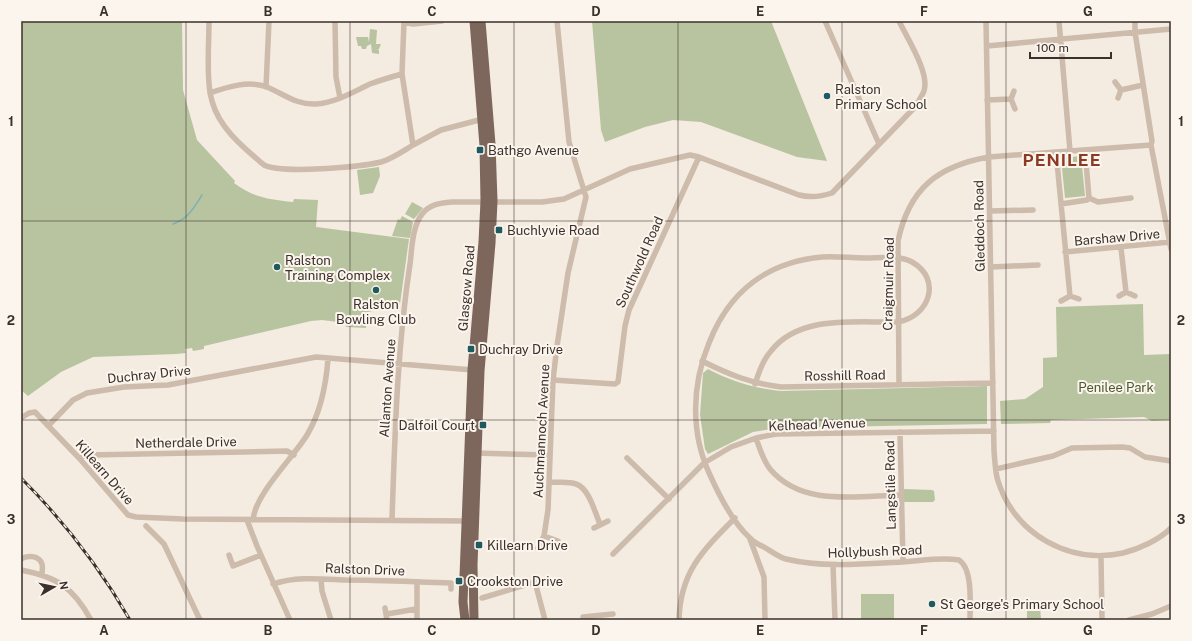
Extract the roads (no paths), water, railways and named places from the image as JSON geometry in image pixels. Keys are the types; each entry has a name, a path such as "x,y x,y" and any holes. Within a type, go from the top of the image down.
{"main road":[{"name":"Glasgow Road","path":"465,620 463,605 470,521 476,371 491,243 486,118 481,62 474,21"},
{"name":"Glasgow Road","path":"481,21 481,62"},
{"name":"Glasgow Road","path":"470,521 477,600 474,620"}],"street":[{"path":"209,21 210,93 213,107 224,126 259,161 269,167 316,170 380,162 441,130 486,118"},
{"path":"266,87 268,21"},
{"path":"336,21 336,77 340,98"},
{"path":"413,145 402,74 404,22 414,24 442,21"},
{"name":"Auchmannoch Avenue","path":"538,548 544,536 550,482 553,380 562,307 586,196 569,142 557,21"},
{"path":"827,21 879,144"},
{"path":"489,201 554,201 564,199 585,191 630,169 681,156 699,157 799,195 821,197 832,193 915,107 924,90 925,80 923,70 899,21"},
{"name":"Gleddoch Road","path":"986,21 994,431 998,482 1019,520 1035,534 1049,543 1072,553 1101,556 1137,549 1152,542 1171,528"},
{"path":"1059,21 1066,83 1064,96 1070,151"},
{"path":"1135,21 1135,32 1152,141 1151,146 1171,249"},
{"path":"987,46 1171,29"},
{"path":"210,93 231,86 266,87 298,102 316,104 340,98 371,84 402,74"},
{"path":"1115,82 1121,90"},
{"path":"1121,90 1143,85"},
{"path":"1118,98 1121,90"},
{"path":"1014,91 1011,99 1015,109"},
{"path":"987,100 1011,99"},
{"name":"Craigmuir Road","path":"899,384 898,241 902,223 910,204 919,191 928,182 954,166 968,161 988,157 1151,146"},
{"path":"1085,150 1089,198"},
{"path":"1056,152 1070,296"},
{"name":"Southwold Road","path":"553,380 615,384 618,382 625,326 629,310 699,157"},
{"path":"1061,204 1087,200 1089,198 1098,202 1131,198"},
{"name":"Allanton Avenue","path":"392,520 399,365 416,227 421,215 427,209 440,203 489,201"},
{"path":"990,211 1033,210"},
{"name":"Barshaw Drive","path":"1066,252 1122,248 1170,242"},
{"path":"1122,248 1126,292"},
{"name":"Hollybush Road","path":"755,384 763,362 772,350 784,338 798,330 822,323 898,322 909,320 919,314 926,305 929,294 928,283 923,271 911,261 897,258 823,257 794,262 773,269 749,284 732,301 716,326 702,361 696,388 696,424 704,463 720,496 750,539 784,558 834,565 952,559 959,560 964,563 968,571 970,620"},
{"path":"991,266 1038,265"},
{"path":"1126,292 1134,296"},
{"path":"1118,296 1126,292"},
{"path":"1061,301 1070,296 1079,299"},
{"name":"Duchray Drive","path":"48,426 73,400 87,393 124,387 168,385 316,357 476,371"},
{"path":"290,620 257,546 250,520 273,479 294,455 308,434 320,405 326,382 328,359"},
{"name":"Rosshill Road","path":"702,361 731,375 755,384 781,387 993,383"},
{"name":"Killearn Drive","path":"21,418 29,413 35,412 80,459 128,515 136,517 250,520 470,521"},
{"name":"Kelhead Avenue","path":"613,554 704,463 731,447 756,438 776,434 994,431"},
{"name":"Langstile Road","path":"900,432 900,495 903,562"},
{"path":"756,438 763,457 770,468 780,478 801,492 826,497 900,495"},
{"path":"996,469 1053,456 1072,448 1130,448 1145,457 1171,461"},
{"name":"Netherdale Drive","path":"80,459 85,455 287,451 294,455"},
{"path":"473,453 550,455"},
{"path":"627,458 669,499"},
{"path":"550,482 578,484 583,488 600,524"},
{"path":"679,620 682,593 690,568 712,541 735,518"},
{"path":"594,528 608,521"},
{"path":"146,526 164,544 200,620"},
{"path":"544,536 558,541"},
{"path":"750,539 764,577 765,620"},
{"path":"229,556 233,566 261,555"},
{"path":"21,559 31,556 37,558 42,563 42,574"},
{"path":"1101,556 1102,620"},
{"path":"834,565 835,620"},
{"path":"21,570 42,574 66,587 81,601 91,620"},
{"name":"Ralston Drive","path":"273,584 287,579 321,579 451,583 451,589"},
{"path":"321,579 322,591 331,620"},
{"path":"417,582 417,620"},
{"path":"477,600 535,582 544,620"},
{"path":"1129,620 1152,614 1171,606"},
{"path":"386,614 416,610"},
{"path":"583,617 592,618 613,614"}],"waterway":[{"path":"173,224 187,216 202,195"}],"railway":[{"path":"21,478 52,511 94,564 130,620"}],"place":[{"name":"Ralston Primary School","path":"827,96"},
{"name":"Bathgo Avenue","path":"480,150"},
{"name":"Buchlyvie Road","path":"499,230"},
{"name":"Ralston Training Complex","path":"277,267"},
{"name":"Ralston Bowling Club","path":"376,290"},
{"name":"Duchray Drive","path":"471,349"},
{"name":"Dalfoil Court","path":"483,425"},
{"name":"Killearn Drive","path":"479,545"},
{"name":"Crookston Drive","path":"459,581"},
{"name":"St George's Primary School","path":"932,604"}],"district":[{"name":"PENILEE","path":"1062,160"}],"park label":[{"name":"Penilee Park","path":"1116,387"}]}
